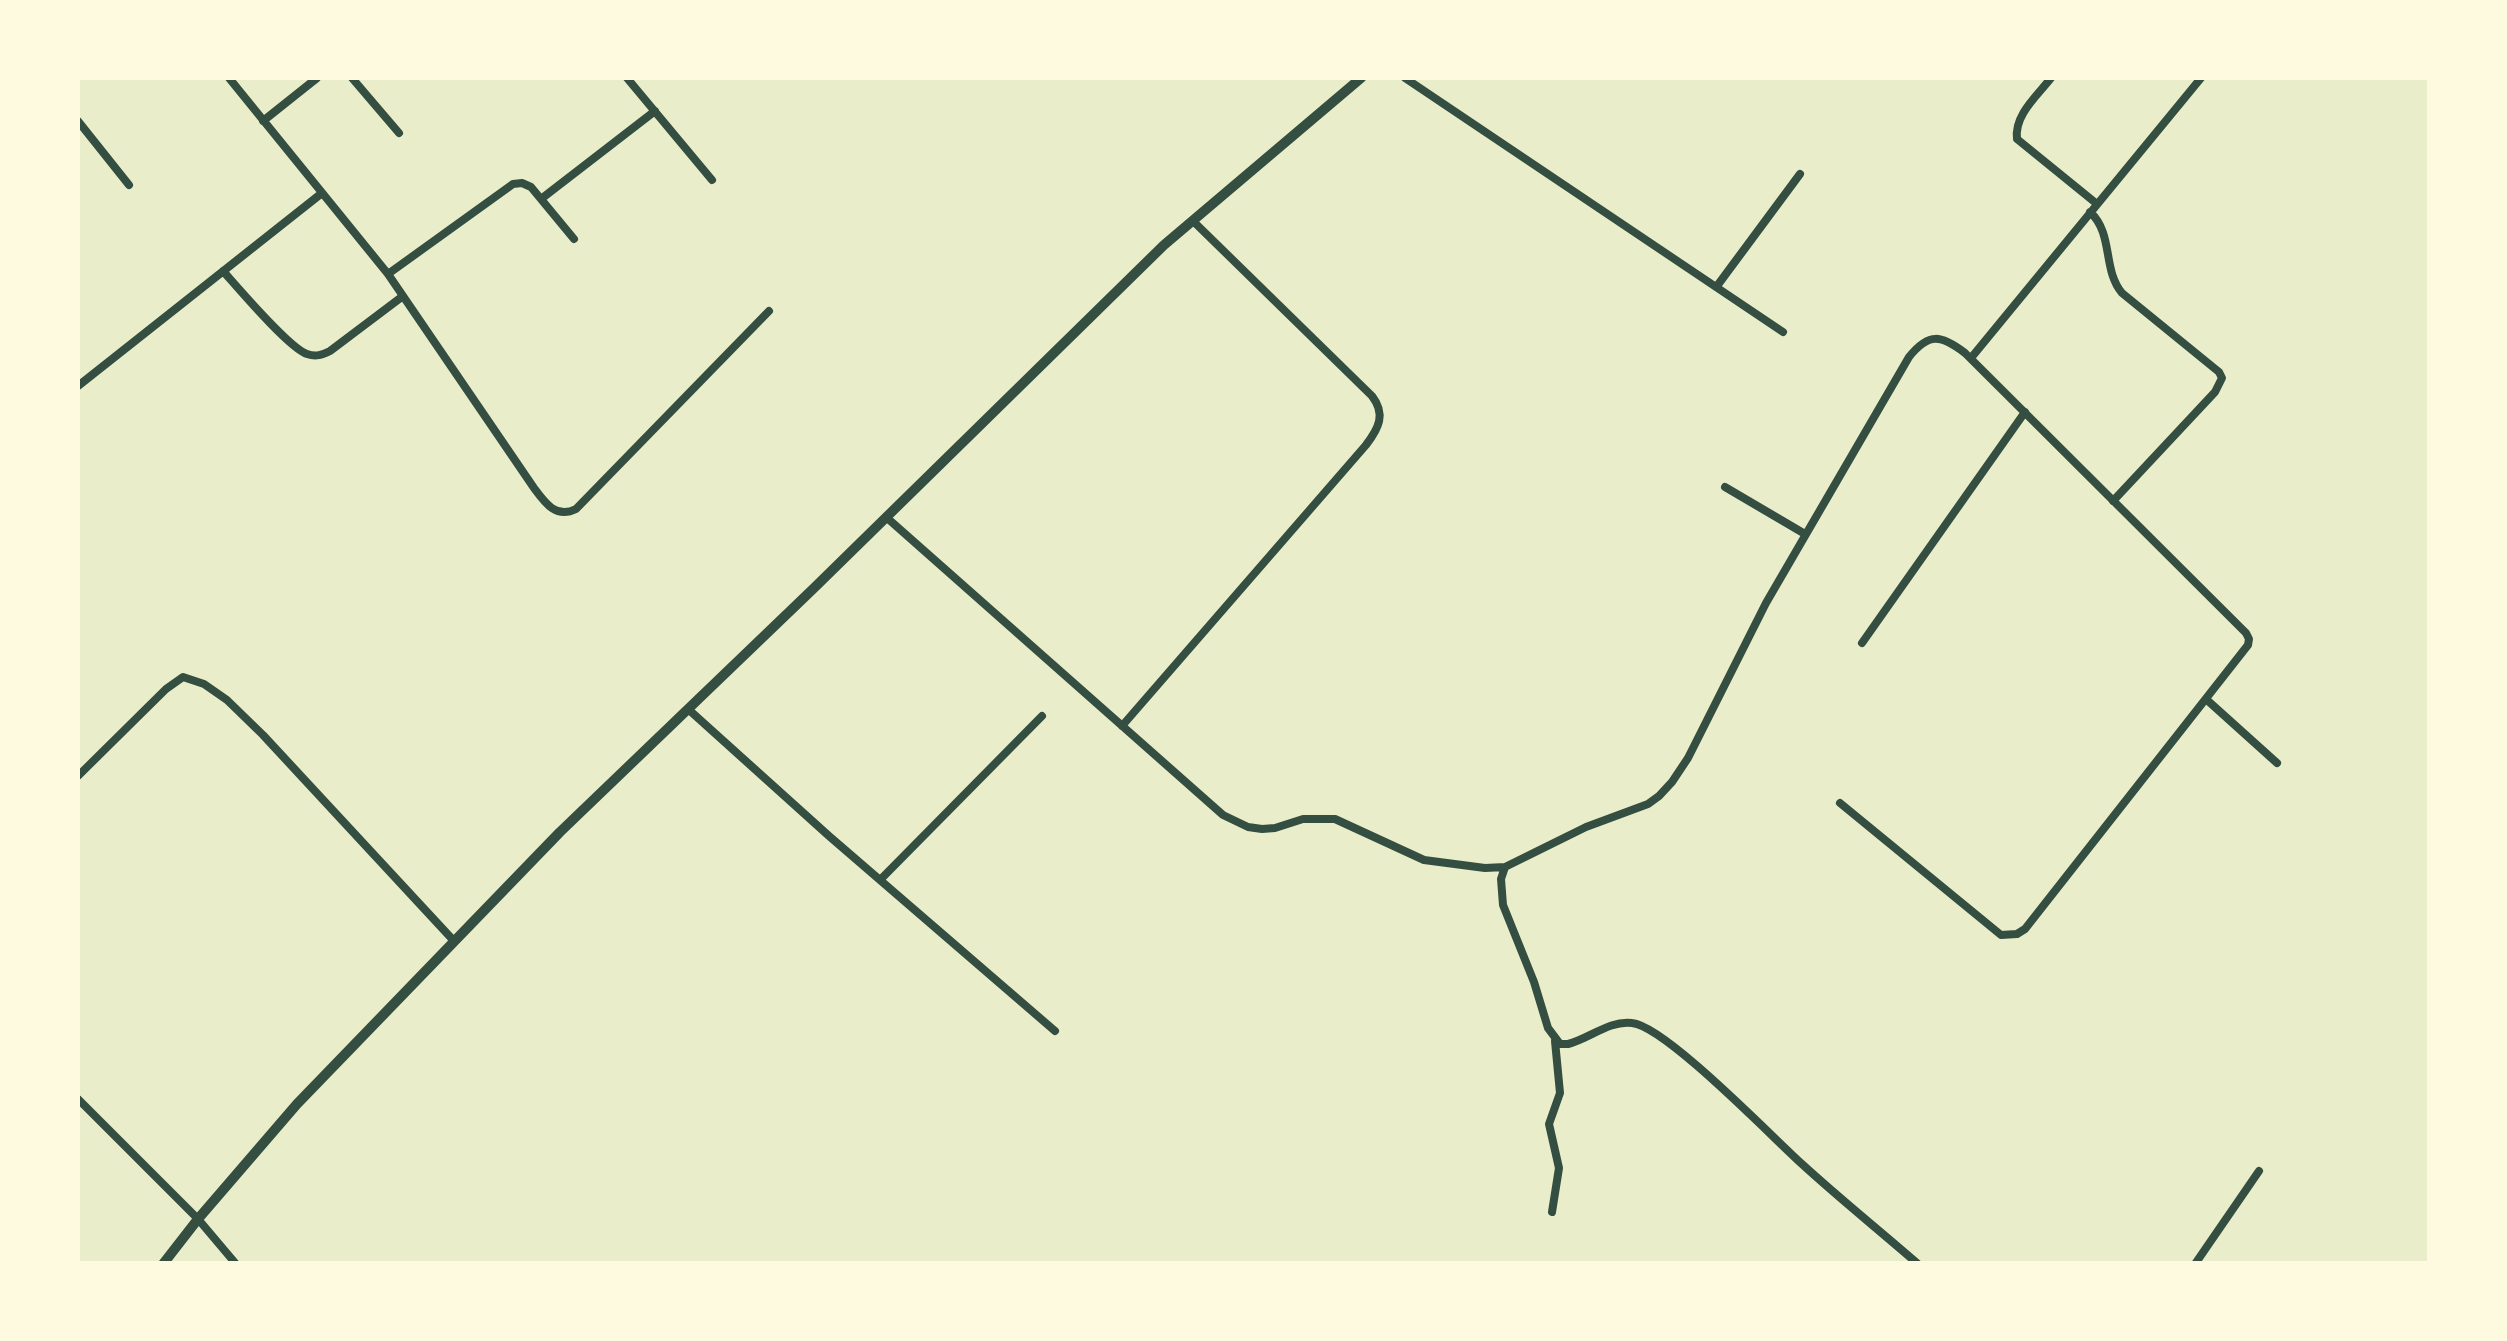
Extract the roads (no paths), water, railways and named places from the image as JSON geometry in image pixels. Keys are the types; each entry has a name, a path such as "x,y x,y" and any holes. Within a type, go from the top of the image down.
{"street":[{"path":"228,78 388,274 546,504 558,512 576,509 769,311"},
{"path":"263,120 317,78"},
{"path":"352,78 399,133"},
{"path":"627,78 712,180"},
{"path":"162,1264 296,1104 560,832 1150,258 1361,78"},
{"path":"1405,78 1782,332"},
{"path":"2051,78 2016,126 2018,139 2098,204"},
{"path":"1971,358 2200,78"},
{"path":"541,199 655,111"},
{"path":"78,121 128,185"},
{"path":"1717,286 1800,174"},
{"path":"388,274 513,184 532,188 574,239"},
{"path":"78,386 322,193"},
{"path":"2090,212 2100,221 2111,274 2122,294 2222,378 2215,392 2114,501"},
{"path":"1122,726 1366,445 1375,434 1381,415 1372,396 1193,220"},
{"path":"223,272 294,346 312,356 330,352 403,296"},
{"path":"886,517 1223,814 1248,826 1275,828 1303,819 1334,819 1424,860 1505,867 1659,796 1688,758 1766,603 1909,357 1919,344 1930,338 1941,339 1971,358 2249,639 2244,652 2207,700 2025,929 2016,934 2001,935 1840,803"},
{"path":"1862,642 2025,412"},
{"path":"1726,487 1805,534"},
{"path":"78,776 166,689 182,678 204,684 227,700 263,736 454,941"},
{"path":"2207,700 2276,762"},
{"path":"688,709 1055,1030"},
{"path":"880,880 1042,716"},
{"path":"1505,867 1501,879 1503,905 1548,1028 1560,1044 1619,1023 1631,1022 1654,1032 1918,1264"},
{"path":"1552,1212 1558,1168 1549,1124 1560,1093 1555,1039"},
{"path":"78,1099 198,1218 236,1264"},
{"path":"2195,1264 2259,1171"}]}
